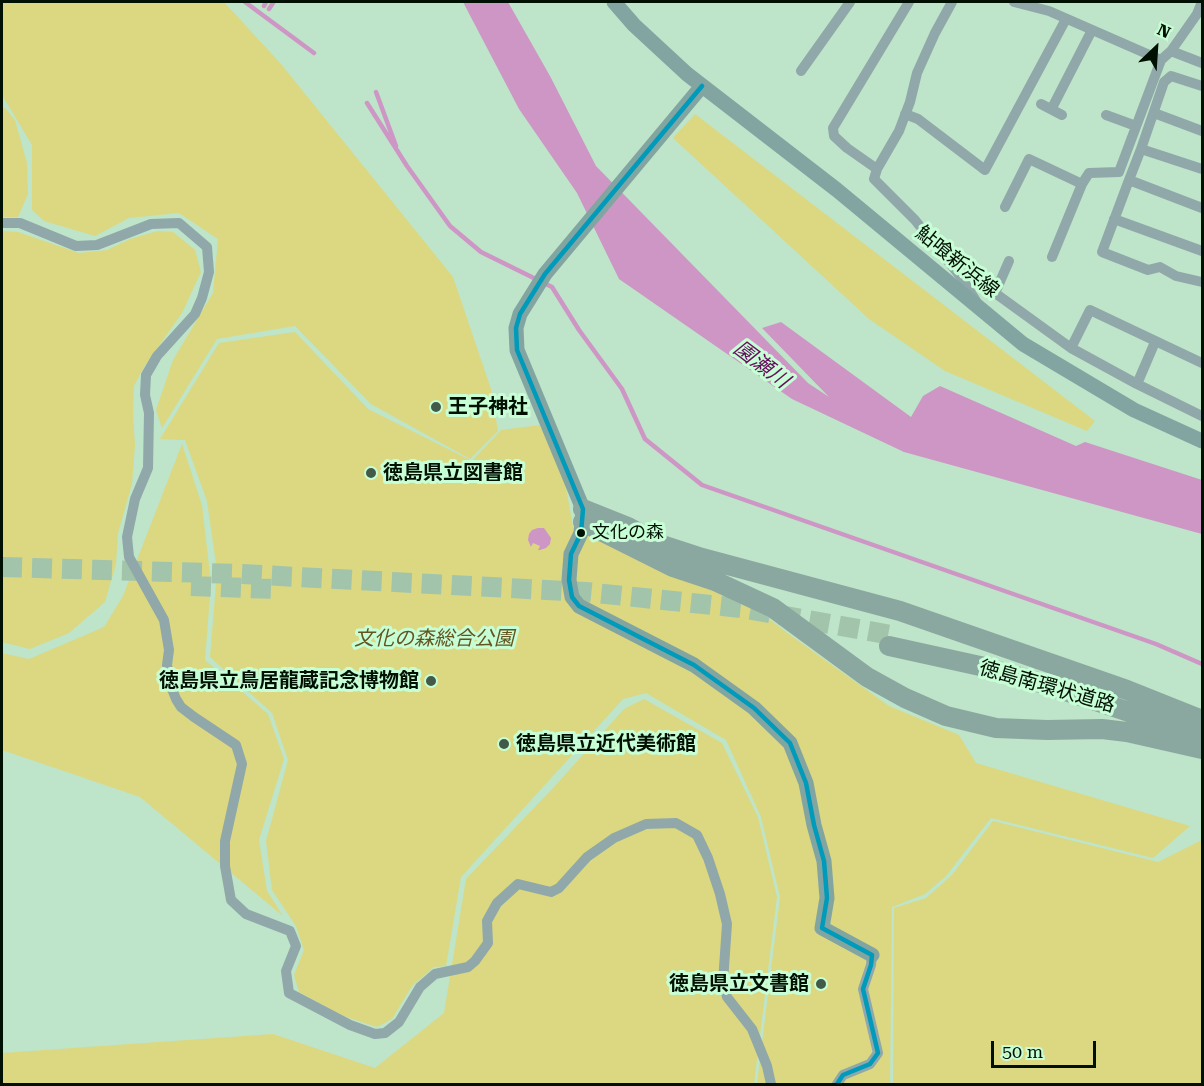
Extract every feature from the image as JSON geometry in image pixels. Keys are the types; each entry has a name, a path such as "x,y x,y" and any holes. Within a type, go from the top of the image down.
{"highway":[{"path":"583,516 628,527 659,544 702,558 900,611 1127,690 1203,722"},
{"path":"583,516 673,567 715,581 767,605 867,677 905,698 946,716 996,728 1102,729 1127,732 1203,749"},
{"name":"徳島南環状道路","path":"1203,722 962,651 890,641 1041,683 1203,736"}],"main road":[{"name":"鮎喰新浜線","path":"614,2 697,92 837,190 1023,344 1134,410 1203,441"},
{"path":"697,92 545,274 524,308 516,328 517,350 583,516 582,533 571,554 569,580 572,597 579,606 694,665 754,708 790,742 806,783 814,825 825,861 827,898 822,928 872,955"}],"street":[{"path":"801,71 850,2"},
{"path":"877,169 834,136 833,128 909,2"},
{"path":"952,2 917,74 899,131 877,169 874,179 915,220 961,277 980,308"},
{"path":"1014,2 1049,11 1161,60"},
{"path":"1052,257 1082,184 1089,173 1119,172 1161,60 1171,51 1197,14 1202,2"},
{"path":"905,114 918,118 985,170 1066,18"},
{"path":"1041,104 1057,112 1092,30"},
{"path":"1171,51 1203,63"},
{"path":"1203,86 1171,76 1164,82 1102,252 1148,270 1160,267 1176,276 1203,282"},
{"path":"1154,113 1203,131"},
{"path":"1106,115 1136,126"},
{"path":"1141,149 1203,169"},
{"path":"1005,207 1029,159 1082,184"},
{"path":"1129,180 1203,208"},
{"path":"1114,219 1203,250"},
{"path":"2,222 20,223 76,246 97,245 151,224 179,223 207,247 209,272 195,314 157,356 146,375 145,395 149,413 148,468 135,499 127,537 129,557 164,620 169,650 167,665 176,699 181,707 194,717 223,734 236,745 242,764 225,841 225,866 231,900 246,914 290,932 296,946 286,971 289,993 350,1025 375,1034 385,1033 399,1022 420,987 435,974 468,968 475,961 488,943 487,921 497,903 518,884 551,892 559,888 586,857 614,838 646,824 676,823 697,835 708,858 727,924 723,982 727,997 752,1029 767,1066 771,1084"},
{"path":"922,229 995,293 1071,348 1203,416"},
{"path":"995,293 1009,261"},
{"path":"1071,348 1090,310 1203,363"},
{"path":"1137,384 1155,342"},
{"path":"837,1084 843,1075 870,1064 878,1053 864,989 872,955"}],"green space":[{"path":"2,2 224,2 281,64 453,277 491,389 498,431 470,459 371,404 295,326 217,339 162,428 156,410 173,360 213,293 218,239 179,213 129,218 95,236 44,221 32,210 32,145 2,95"},
{"path":"2,108 5,108 15,120 27,163 28,194 18,217 2,217"},
{"path":"695,114 1095,421 1087,431 945,371 869,319 673,138"},
{"path":"2,231 18,232 79,253 107,250 130,239 158,231 173,232 195,250 201,272 182,313 144,367 134,386 135,445 132,484 118,533 116,564 105,602 69,633 30,649 2,642"},
{"name":"文化の森総合公園","path":"295,332 368,409 472,461 501,430 540,425 564,476 573,527 746,601 889,706 959,735 976,763 1190,826 1153,858 991,818 946,876 925,894 892,907 890,1084 757,1084 780,897 761,817 726,740 646,693 623,699 461,877 446,966 434,967 412,986 392,1019 377,1027 343,1016 299,992 294,975 304,950 296,926 272,890 266,841 288,760 272,713 210,657 217,571 207,501 185,440 160,439 219,343"},
{"path":"182,444 202,505 211,583 205,660 268,714 284,759 259,840 267,891 283,916 140,797 2,750 2,653 29,659 104,627 123,596"},
{"path":"644,699 722,743 758,817 777,897 754,1084 2,1084 2,1053 273,1034 375,1068 444,1013 466,879 554,787 624,709"},
{"path":"993,821 1158,862 1202,840 1202,1084 893,1084 894,908 926,898 952,875"}],"water":[{"name":"園瀬川","path":"463,2 508,2 550,76 596,166 808,383 829,397 762,328 781,322 911,417 923,396 940,386 1076,446 1085,442 1202,480 1202,534 904,452 792,399 619,279 577,193 519,109"},
{"path":"544,528 551,538 550,544 540,550 538,550 540,546 533,543 531,547 528,540 532,530"}],"waterway":[{"path":"245,2 314,53"},
{"path":"264,6 266,2"},
{"path":"269,9 273,3"},
{"path":"376,92 396,146"},
{"path":"367,103 407,166 450,226 481,252 552,287 579,330 622,389 645,439 702,485 1156,644 1202,664"}],"tunnel":[{"path":"2,567 241,574 586,592 741,608 891,635"},
{"path":"191,586 275,589"}],"transit line":[{"path":"702,86 545,274 520,314 516,328 517,350 583,509 581,533 571,554 569,580 572,597 579,606 694,665 754,708 790,743 806,783 824,861 827,898 822,928 872,955 863,989 878,1053 870,1064 843,1075 837,1084"}],"place":[{"name":"王子神社","path":"436,407"},
{"name":"徳島県立図書館","path":"371,473"},
{"name":"文化の森","path":"581,533"},
{"name":"徳島県立鳥居龍蔵記念博物館","path":"431,681"},
{"name":"徳島県立近代美術館","path":"504,744"},
{"name":"徳島県立文書館","path":"821,984"}]}
